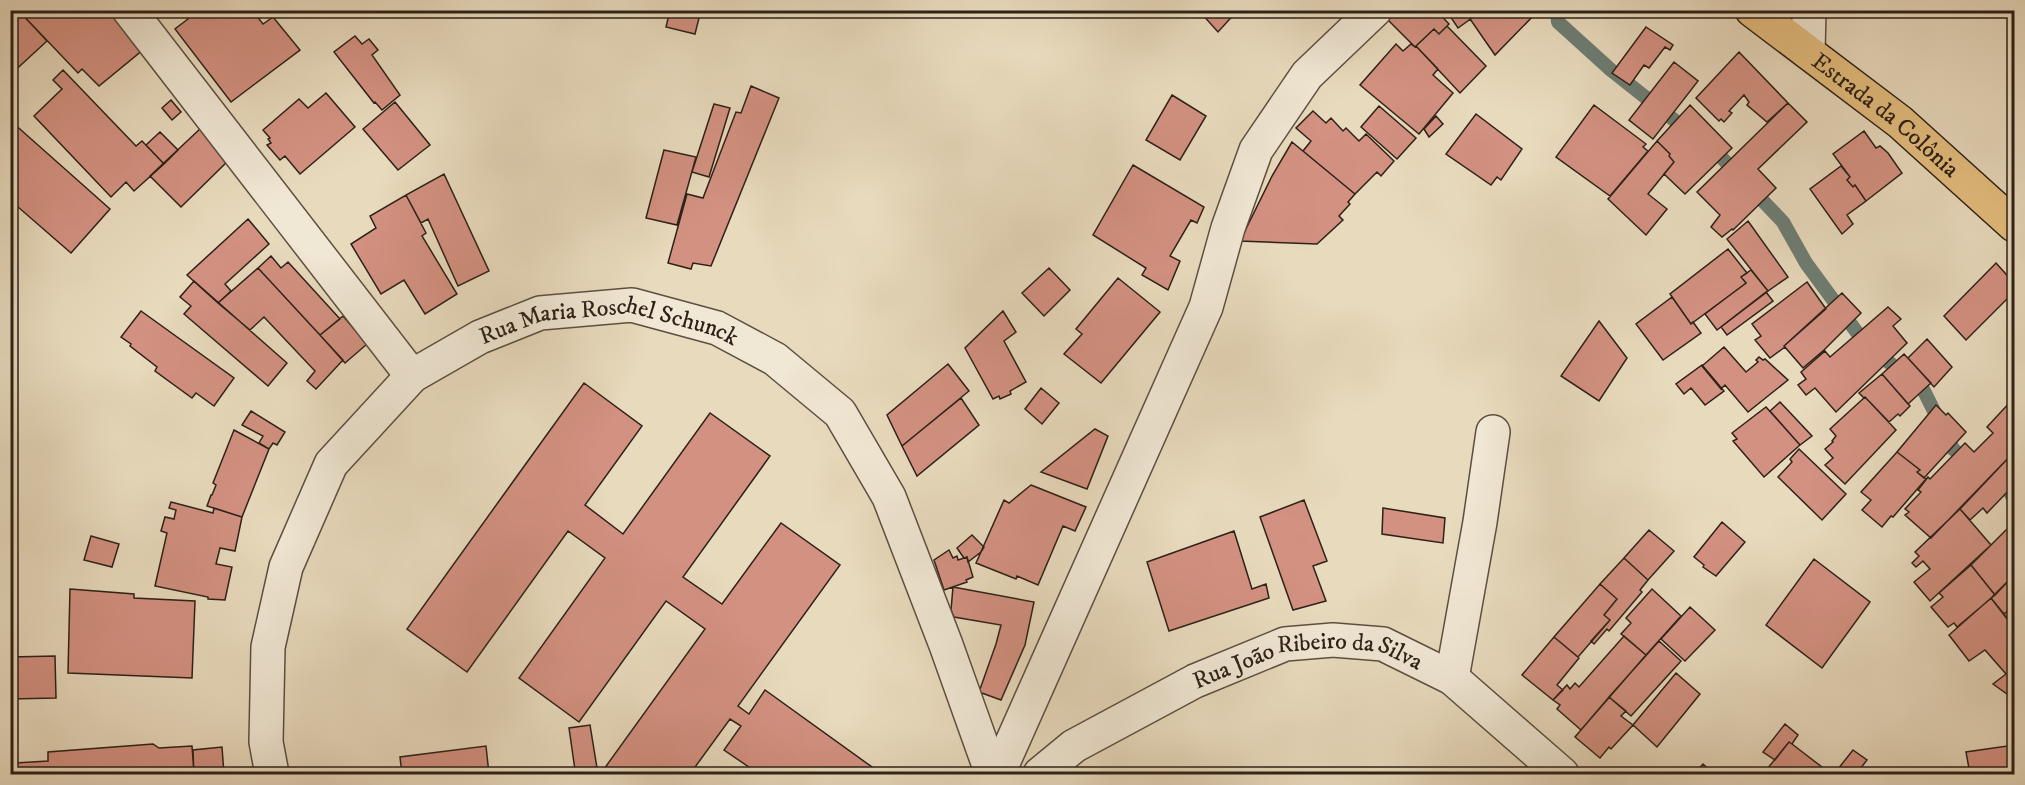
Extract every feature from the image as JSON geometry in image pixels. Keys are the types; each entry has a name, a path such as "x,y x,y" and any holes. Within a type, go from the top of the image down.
{"main road":[{"name":"Estrada da Colônia","path":"1752,10 1900,122 2014,225"}],"street":[{"path":"129,10 412,376"},
{"path":"998,774 1206,307 1228,228 1256,150 1307,75 1375,10"},
{"path":"1808,52 1809,10"},
{"name":"Rua Maria Roschel Schunck","path":"272,774 266,742 268,647 286,567 331,464 412,376 480,337 540,313 632,305 717,328 775,359 840,413 889,497 946,645 992,774"},
{"path":"1452,678 1480,522 1492,432"},
{"name":"Rua João Ribeiro da Silva","path":"1040,774 1074,746 1185,687 1285,644 1333,640 1383,644 1452,678 1562,774"}],"building":[{"path":"10,10 18,10 47,41 10,75"},
{"path":"18,10 116,10 144,49 99,86 82,69 78,73"},
{"path":"180,10 252,10 263,24 273,17 300,50 231,102 175,29 188,19"},
{"path":"670,10 701,10 695,34 666,27"},
{"path":"1203,10 1238,10 1218,32 1201,13"},
{"path":"1395,10 1436,10 1449,24 1439,34 1434,29 1415,47 1387,19"},
{"path":"1446,10 1483,10 1458,28"},
{"path":"1483,10 1539,10 1495,55 1470,19"},
{"path":"1447,26 1486,66 1460,93 1416,46 1434,29 1439,34"},
{"path":"1646,27 1673,45 1670,50 1665,47 1649,68 1644,65 1630,85 1612,73"},
{"path":"355,36 362,44 369,39 378,50 372,55 400,95 382,110 334,52"},
{"path":"1396,44 1403,51 1411,44 1416,46 1438,69 1433,75 1453,93 1419,134 1360,85"},
{"path":"1739,52 1788,103 1767,122 1747,105 1749,102 1744,95 1729,111 1732,113 1724,122 1721,119 1719,121 1696,98"},
{"path":"1674,62 1698,81 1653,139 1629,120"},
{"path":"63,70 136,146 142,141 164,164 134,191 126,182 111,197 34,116 62,89 53,80"},
{"path":"751,86 779,98 711,266 693,263 691,269 668,263 687,194 703,198 736,112 741,113"},
{"path":"326,93 355,127 300,174 285,156 280,160 267,145 271,143 268,139 270,138 263,130 299,99 308,108"},
{"path":"1172,95 1206,116 1180,160 1146,140"},
{"path":"171,100 181,112 172,120 162,108"},
{"path":"395,102 430,145 398,170 363,129"},
{"path":"1788,103 1807,122 1758,169 1776,188 1733,230 1722,237 1711,227 1720,215 1697,192"},
{"path":"714,104 730,108 709,177 692,172"},
{"path":"1594,105 1646,144 1643,147 1648,151 1610,196 1556,157"},
{"path":"1690,105 1732,148 1685,194 1664,174 1674,162 1670,154 1657,141"},
{"path":"1379,106 1416,138 1397,159 1361,127"},
{"path":"1313,111 1326,123 1331,118 1343,131 1346,128 1359,141 1366,134 1394,161 1381,176 1377,172 1355,194 1303,151 1311,141 1296,128"},
{"path":"1476,114 1522,149 1501,180 1497,177 1491,185 1446,154"},
{"path":"1436,116 1443,124 1429,137 1424,129"},
{"path":"12,122 110,209 71,253 10,200"},
{"path":"202,127 231,158 181,207 150,176"},
{"path":"1864,131 1876,148 1880,146 1888,153 1902,173 1866,201 1855,185 1853,187 1847,180 1850,177 1833,154"},
{"path":"160,132 178,150 164,164 146,145"},
{"path":"1657,141 1670,154 1674,162 1648,194 1667,209 1646,235 1608,199"},
{"path":"1292,142 1355,194 1348,202 1350,204 1339,216 1343,220 1317,244 1240,241 1272,176"},
{"path":"664,150 696,157 677,225 646,218"},
{"path":"1133,165 1204,207 1197,223 1191,220 1170,256 1180,261 1168,290 1142,275 1146,268 1093,235"},
{"path":"1841,166 1850,177 1847,180 1853,187 1855,185 1866,201 1847,215 1853,224 1842,234 1810,189"},
{"path":"444,174 489,271 458,286 428,219 421,223 406,195"},
{"path":"406,195 426,233 422,236 457,294 425,314 404,280 381,294 351,244 376,228 370,216"},
{"path":"248,219 269,244 225,284 231,291 218,303 187,275"},
{"path":"1748,221 1788,277 1768,291 1727,239"},
{"path":"1728,249 1747,273 1741,277 1746,283 1691,324 1670,294"},
{"path":"271,256 281,268 288,262 340,319 320,335 258,268"},
{"path":"1996,263 2014,283 2014,292 1966,340 1944,316"},
{"path":"258,268 343,360 316,389 307,381 315,371 264,317 250,330 218,303"},
{"path":"1049,268 1070,290 1044,316 1022,293"},
{"path":"1751,270 1768,291 1717,330 1705,314 1746,283 1741,277"},
{"path":"1118,278 1160,312 1101,383 1064,354 1082,334 1076,329"},
{"path":"194,281 287,363 268,386 184,314 191,306 180,297"},
{"path":"1807,282 1826,309 1770,358 1755,340 1761,336 1752,324"},
{"path":"1766,292 1773,301 1727,335 1721,327"},
{"path":"1842,293 1861,313 1803,368 1784,346"},
{"path":"1672,297 1691,324 1693,322 1701,333 1663,360 1636,324"},
{"path":"1888,307 1901,319 1893,326 1907,343 1836,412 1815,388 1806,395 1798,385 1806,379 1801,372 1825,351 1830,357"},
{"path":"141,311 234,378 214,406 196,393 192,398 155,371 157,367 121,337"},
{"path":"1003,311 1016,332 1004,341 1026,382 1010,391 1011,394 1000,399 999,396 993,399 965,348"},
{"path":"343,316 354,329 362,322 374,338 345,363 320,335"},
{"path":"1599,321 1627,358 1599,401 1561,376"},
{"path":"1927,339 1952,367 1934,387 1908,358"},
{"path":"1724,347 1746,372 1758,362 1756,360 1759,357 1765,359 1788,380 1748,412 1725,385 1721,389 1702,366"},
{"path":"1904,354 1931,383 1908,404 1882,374"},
{"path":"948,364 969,391 902,446 887,415"},
{"path":"1702,365 1724,391 1705,405 1691,388 1684,394 1676,384"},
{"path":"1882,374 1910,406 1900,416 1898,414 1889,422 1859,393"},
{"path":"584,383 642,426 585,505 623,534 710,413 770,456 683,577 722,604 781,523 840,565 738,706 749,714 765,690 872,767 867,774 759,774 724,750 741,726 730,719 690,774 611,774 604,769 705,629 666,601 579,722 519,678 605,558 568,531 467,672 407,629"},
{"path":"1041,388 1059,403 1042,424 1025,409"},
{"path":"1865,397 1896,430 1845,484 1825,465 1833,458 1825,449 1836,436 1830,429"},
{"path":"961,398 979,425 917,476 902,446"},
{"path":"2012,400 2014,402 2014,452 1931,538 1905,515 1909,512 1905,509 1921,492 1918,490 1928,477 1930,479 1965,443 1974,452 1993,433 1987,427"},
{"path":"1780,402 1812,436 1800,445 1770,411"},
{"path":"1936,405 1946,415 1948,413 1966,432 1924,478 1917,472 1920,470 1897,452"},
{"path":"1766,407 1800,445 1764,477 1733,441 1737,439 1732,433"},
{"path":"251,411 285,432 277,445 273,443 269,449 259,443 263,436 242,425"},
{"path":"1095,429 1108,436 1087,489 1041,472"},
{"path":"234,430 269,449 242,517 207,506 216,485 213,483"},
{"path":"1799,449 1846,494 1822,520 1778,477 1792,462 1790,459"},
{"path":"1897,452 1920,470 1917,472 1926,479 1882,527 1862,510 1871,500 1861,492"},
{"path":"2014,452 2014,485 1987,513 1983,508 1970,520 1960,509"},
{"path":"1031,485 1086,507 1075,531 1063,526 1038,585 976,563 1004,500 1009,503"},
{"path":"1304,500 1327,561 1313,566 1326,601 1293,610 1260,517"},
{"path":"171,502 213,513 214,508 242,517 235,551 220,548 216,564 232,567 225,600 208,599 208,597 155,586 167,533 161,531 165,517 174,519 176,510 169,508"},
{"path":"1383,508 1445,518 1443,543 1382,534"},
{"path":"1960,509 1991,545 1930,601 1914,582 1930,569 1923,561 1916,567 1912,563 1919,556 1915,552"},
{"path":"1722,522 1745,542 1716,576 1694,557"},
{"path":"2014,522 2014,575 1995,595 1971,565"},
{"path":"1649,530 1674,551 1648,580 1624,558"},
{"path":"1234,531 1252,589 1266,584 1269,598 1169,631 1147,562"},
{"path":"972,535 984,547 968,562 967,557 964,558 957,548"},
{"path":"91,536 119,544 112,567 84,560"},
{"path":"949,550 953,558 957,556 958,560 967,557 973,577 966,580 967,582 944,590 934,560"},
{"path":"1624,558 1648,580 1640,590 1642,592 1609,631 1607,629 1594,644 1591,641 1610,620 1604,615 1617,599 1600,584"},
{"path":"1814,559 1870,602 1822,668 1766,625"},
{"path":"1971,565 1995,595 1957,627 1954,623 1948,627 1931,607 1943,597 1939,593"},
{"path":"2014,575 2014,606 2004,614 1991,598"},
{"path":"1600,584 1617,599 1604,615 1610,620 1578,657 1554,637"},
{"path":"953,587 1034,602 1025,645 1001,700 979,692 1001,625 954,617 951,610"},
{"path":"70,589 134,594 134,598 195,601 192,678 68,673"},
{"path":"1652,589 1681,616 1646,655 1621,634 1631,623 1626,618"},
{"path":"1991,598 2014,628 2014,699 1993,684 2006,674 1985,650 1969,661 1949,635"},
{"path":"2014,606 2014,628 2004,614"},
{"path":"1690,607 1715,630 1685,661 1661,639"},
{"path":"1624,636 1646,655 1581,730 1557,709 1560,705 1553,700 1567,685 1570,689 1575,683 1579,687"},
{"path":"1554,637 1579,658 1557,685 1563,690 1553,700 1522,675"},
{"path":"1659,641 1681,661 1631,716 1609,697"},
{"path":"55,656 56,698 10,699 10,657"},
{"path":"1676,673 1700,694 1657,747 1633,725"},
{"path":"1609,697 1626,711 1621,716 1633,725 1600,758 1575,737"},
{"path":"10,699 12,699 15,763 48,761 48,752 153,744 159,748 192,746 194,774 10,774"},
{"path":"1785,724 1798,735 1792,744 1789,742 1775,760 1763,752"},
{"path":"590,725 598,774 567,774 566,771 575,770 569,728"},
{"path":"1789,742 1792,744 1831,774 1763,774"},
{"path":"2014,745 2014,774 1970,774 1966,752"},
{"path":"486,746 489,774 402,774 400,757"},
{"path":"222,747 224,774 194,774 193,750"},
{"path":"1853,750 1867,760 1856,774 1834,774"},
{"path":"1703,764 1714,774 1694,774"}],"waterway":[{"path":"1557,10 1558,22 1611,70 1688,131"},
{"path":"1708,146 1783,222 1806,263 1864,342 1924,391 1953,449 1970,462"},
{"path":"1996,480 2009,490 2014,500"}]}
